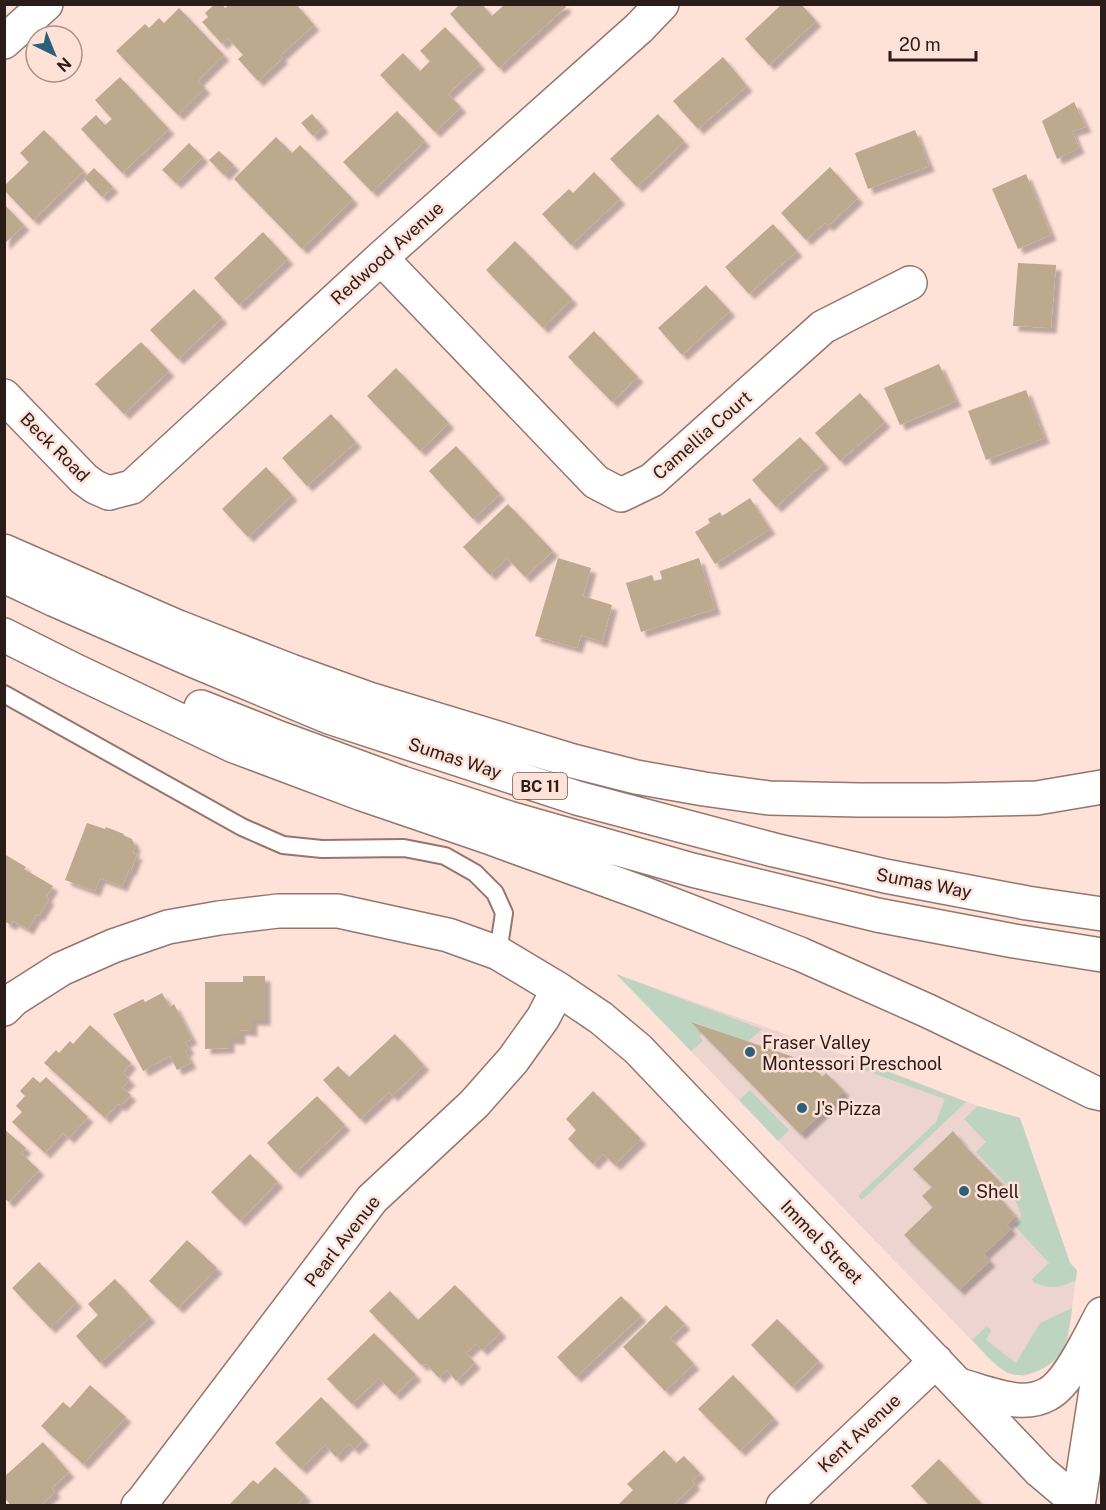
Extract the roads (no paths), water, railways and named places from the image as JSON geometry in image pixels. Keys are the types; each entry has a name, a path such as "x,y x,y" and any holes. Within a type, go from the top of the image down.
{"main road":[{"name":"Redwood Avenue","path":"109,493 132,487 381,258 639,28 662,4"},
{"name":"Camellia Court","path":"381,258 596,482 621,495 652,480 823,327 910,283"},
{"name":"Beck Road","path":"4,396 84,479 109,493"},
{"path":"4,551 178,627 347,691 562,757 636,777 769,798 859,800 1037,798 1101,787"},
{"name":"Sumas Way","path":"4,576 181,656 329,717 577,798 774,850 885,876 1027,903 1101,914"},
{"name":"BC 11","path":"4,620 152,688 282,739 402,783 509,818 692,870 865,912 1014,941 1101,955"},
{"path":"4,635 234,746 362,794 623,886 800,954 928,1011 1101,1094"},
{"name":"Immel Street","path":"8,1000 61,969 113,946 168,927 278,911 338,911 448,935 498,953 601,1018 638,1048 1040,1471 1079,1505"},
{"name":"Pearl Avenue","path":"138,1506 372,1199 474,1104 513,1060 543,1018 558,989"},
{"path":"959,1385 1017,1400 1035,1399 1048,1394 1058,1387 1070,1371 1101,1314"},
{"path":"1079,1505 1101,1352"},
{"name":"Kent Avenue","path":"783,1506 936,1361"}],"lane":[{"path":"4,694 242,827 283,845 322,849 404,848 445,856 475,873 495,893 504,913 498,953"}],"place":[{"name":"Fraser Valley Montessori Preschool","path":"750,1052"},
{"name":"J's Pizza","path":"802,1108"},
{"name":"Shell","path":"964,1191"}]}
